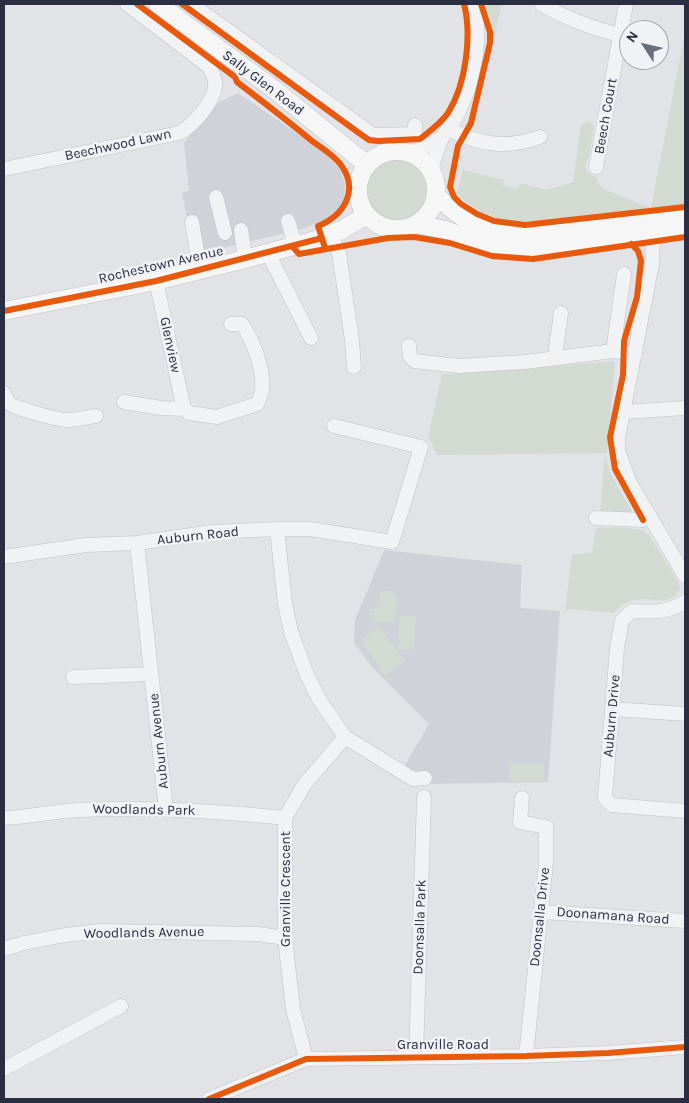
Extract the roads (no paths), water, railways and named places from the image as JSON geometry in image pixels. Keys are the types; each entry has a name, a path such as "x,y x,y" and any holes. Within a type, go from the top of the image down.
{"main road":[{"name":"Sally Glen Road","path":"158,4 275,90 366,164"},
{"path":"400,150 412,153 423,160 431,170 436,182 436,195 432,207 425,217 405,229 381,226 371,220 358,200 357,188 360,175 366,164 376,156 388,151 400,150"},
{"path":"436,195 455,212 469,221 483,227 507,232 548,232 651,225 685,228"},
{"path":"416,224 446,230 478,242 513,248 534,248 651,225 685,214"},
{"name":"Rochestown Avenue","path":"4,311 156,281 246,259 342,230 366,215"}],"street":[{"name":"Beechwood Lawn","path":"4,169 179,133 186,130 214,94 216,86 214,76 208,66 127,4"},
{"path":"191,4 373,135 415,134 415,125"},
{"path":"541,4 574,22 619,36"},
{"name":"Beech Court","path":"623,20 626,4"},
{"path":"431,170 446,134 464,100 471,75 478,33 475,5"},
{"name":"Beech Court","path":"596,167 619,41"},
{"path":"412,153 446,134 463,136 495,146 525,142 540,137"},
{"path":"216,197 225,233"},
{"path":"288,221 295,244"},
{"path":"192,222 200,270"},
{"path":"651,225 652,264 636,354 618,438 618,451 630,483 685,576"},
{"path":"241,230 246,259"},
{"path":"331,234 339,253 352,340 354,367"},
{"path":"268,253 310,338"},
{"path":"613,351 624,274"},
{"name":"Glenview","path":"156,281 184,409"},
{"path":"557,358 552,339 561,313"},
{"path":"124,402 161,408 184,409 189,413 217,417 257,404 262,391 261,375 249,334 242,324 231,324"},
{"path":"409,346 410,356 414,362 459,366 525,362 613,351 636,354"},
{"path":"4,393 9,404 22,410 32,411 54,419 69,420 96,416"},
{"path":"624,412 685,408"},
{"name":"Auburn Road","path":"4,557 86,545 137,543 212,532 277,529 310,529 392,542 421,447 334,426"},
{"path":"596,518 643,520 650,516"},
{"path":"277,529 285,604 291,632 307,675 319,699 345,737 413,779 424,779"},
{"name":"Auburn Avenue","path":"137,543 166,809"},
{"name":"Auburn Drive","path":"685,602 673,609 656,613 632,611 622,620 617,648 605,792 606,801 612,805 685,811"},
{"name":"Auburn Avenue","path":"73,677 152,674"},
{"path":"613,709 685,714"},
{"name":"Granville Crescent","path":"306,1059 293,1008 285,938 285,818 304,785 345,737"},
{"name":"Doonsalla Park","path":"416,1057 424,798"},
{"name":"Doonsalla Drive","path":"522,798 520,822 546,827 546,864 542,912 526,1056"},
{"name":"Woodlands Park","path":"4,818 78,810 166,809 214,811 285,818"},
{"name":"Doonamana Road","path":"542,912 685,921"},
{"name":"Woodlands Avenue","path":"4,949 65,935 101,932 258,934 285,938"},
{"path":"4,1069 121,1006"},
{"name":"Granville Road","path":"209,1099 306,1059 526,1056 608,1053 685,1046"}]}
